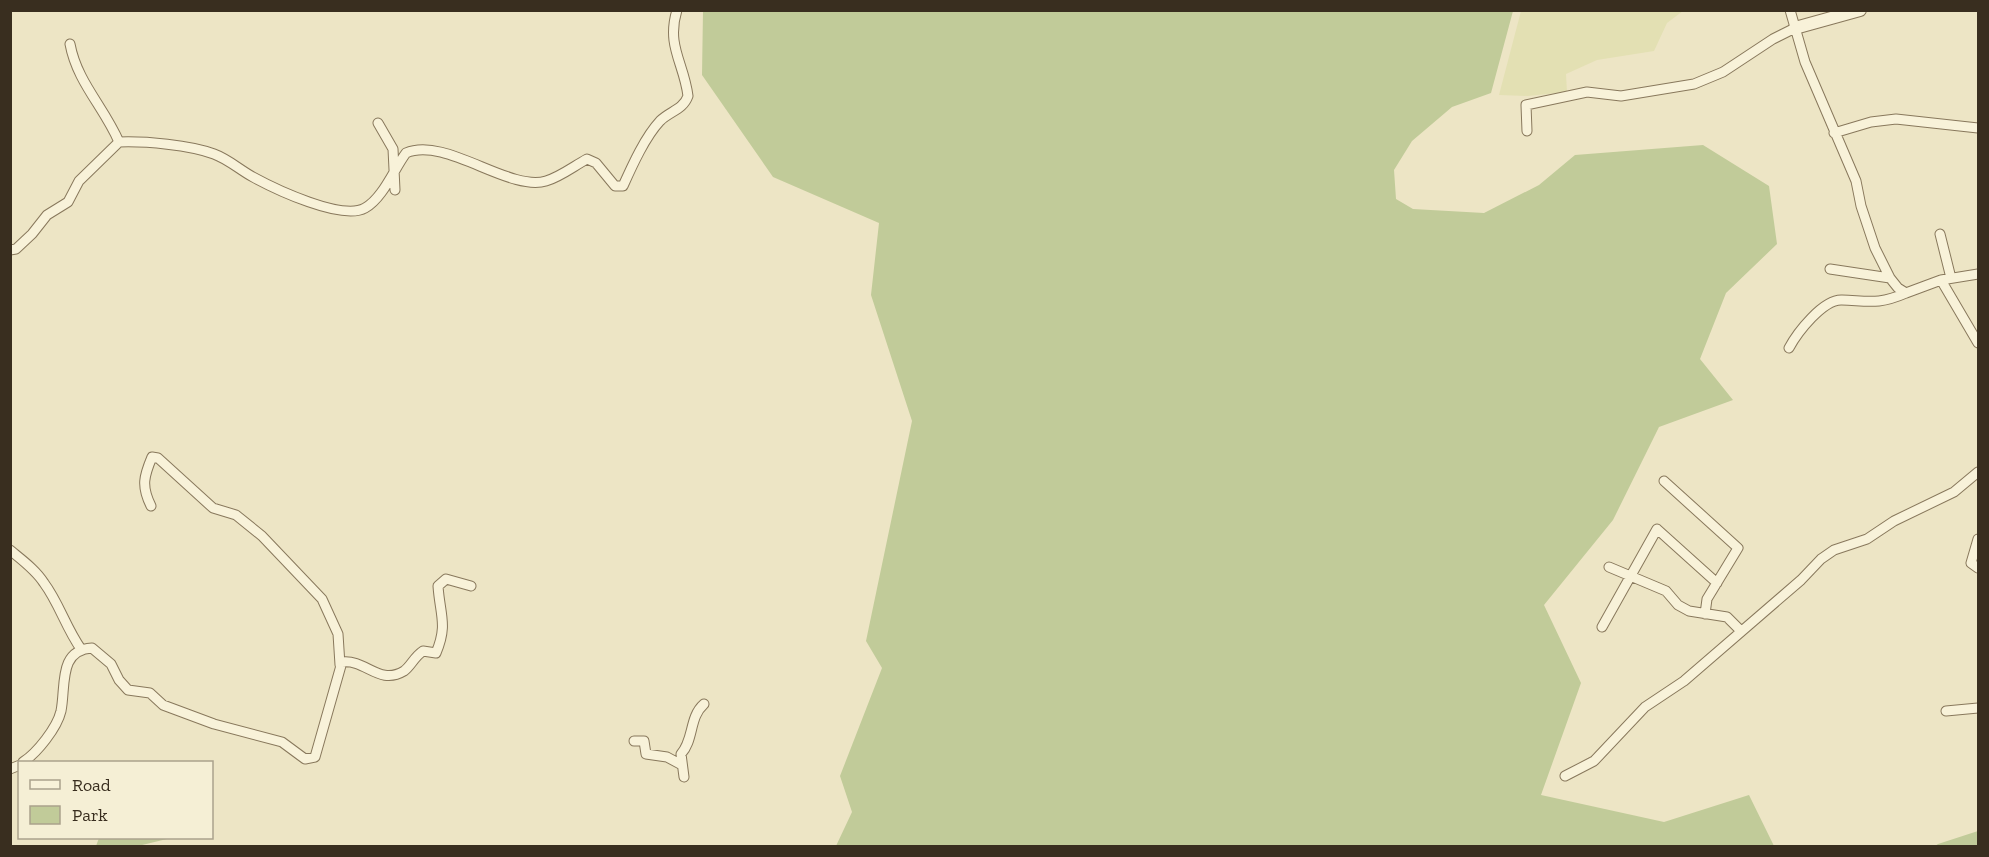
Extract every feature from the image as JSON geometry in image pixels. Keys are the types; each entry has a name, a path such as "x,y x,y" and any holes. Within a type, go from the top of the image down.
{"street":[{"path":"119,142 194,149 215,154 254,178 302,200 346,212 365,208 380,193 406,153 418,150 468,161 510,177 545,181 587,159 596,163 615,186 623,186 634,158 644,148 654,129 662,119 686,104 687,84 673,47 672,28 677,10"},
{"path":"1790,10 1834,134 1838,137 1856,181 1861,206 1875,248 1890,278 1898,288 1906,293"},
{"path":"1527,130 1526,105 1587,92 1621,96 1694,84 1724,72 1773,39 1796,28 1860,10"},
{"path":"70,44 81,80 111,124 119,142"},
{"path":"1834,134 1871,122 1896,119 1978,128"},
{"path":"378,123 393,149 395,190"},
{"path":"10,250 16,249 32,234 47,215 68,202 79,182 119,142"},
{"path":"1940,234 1946,279 1978,343"},
{"path":"1830,269 1890,278"},
{"path":"1789,348 1797,333 1833,302 1842,300 1865,303 1906,293 1946,279 1978,274"},
{"path":"24,761 55,725 61,712 63,680 68,660 81,649 92,648 111,664 119,680 128,690 150,693 163,705 214,724 282,742 305,759 315,758 340,665 338,634 322,599 262,537 236,515 213,508 158,458 152,457 143,481 145,494 151,506"},
{"path":"1565,776 1594,761 1645,707 1684,681 1834,550 1867,539 1894,521 1954,492 1978,472"},
{"path":"1664,481 1738,548 1707,599 1705,614"},
{"path":"1602,627 1658,529 1717,583"},
{"path":"1978,539 1971,563 1978,568"},
{"path":"10,550 44,581 81,649"},
{"path":"1609,567 1666,591 1678,605 1689,611 1726,618 1740,630"},
{"path":"340,665 345,661 360,665 374,674 391,677 406,669 413,657 423,651 436,653 444,629 438,586 446,579 471,586"},
{"path":"684,777 680,764 681,754 687,747 689,734 699,709 704,704"},
{"path":"1946,711 1978,708"},
{"path":"634,741 644,741 646,754 667,757 680,764"}],"shaded area":[{"path":"1521,11 1683,11 1667,23 1654,51 1597,60 1566,74 1567,92 1528,96 1499,95"}],"green space":[{"path":"703,11 1513,11 1491,93 1452,107 1412,141 1394,170 1396,199 1413,209 1484,213 1539,185 1575,155 1703,145 1769,186 1777,244 1726,293 1700,359 1733,400 1659,427 1613,520 1544,605 1581,683 1541,795 1664,822 1749,795 1774,846 836,846 852,812 840,776 882,668 866,641 912,421 871,295 879,223 773,177 702,75"},
{"path":"1978,831 1978,846 1935,846 1938,844"},
{"path":"99,839 167,839 138,846 96,846"}]}
